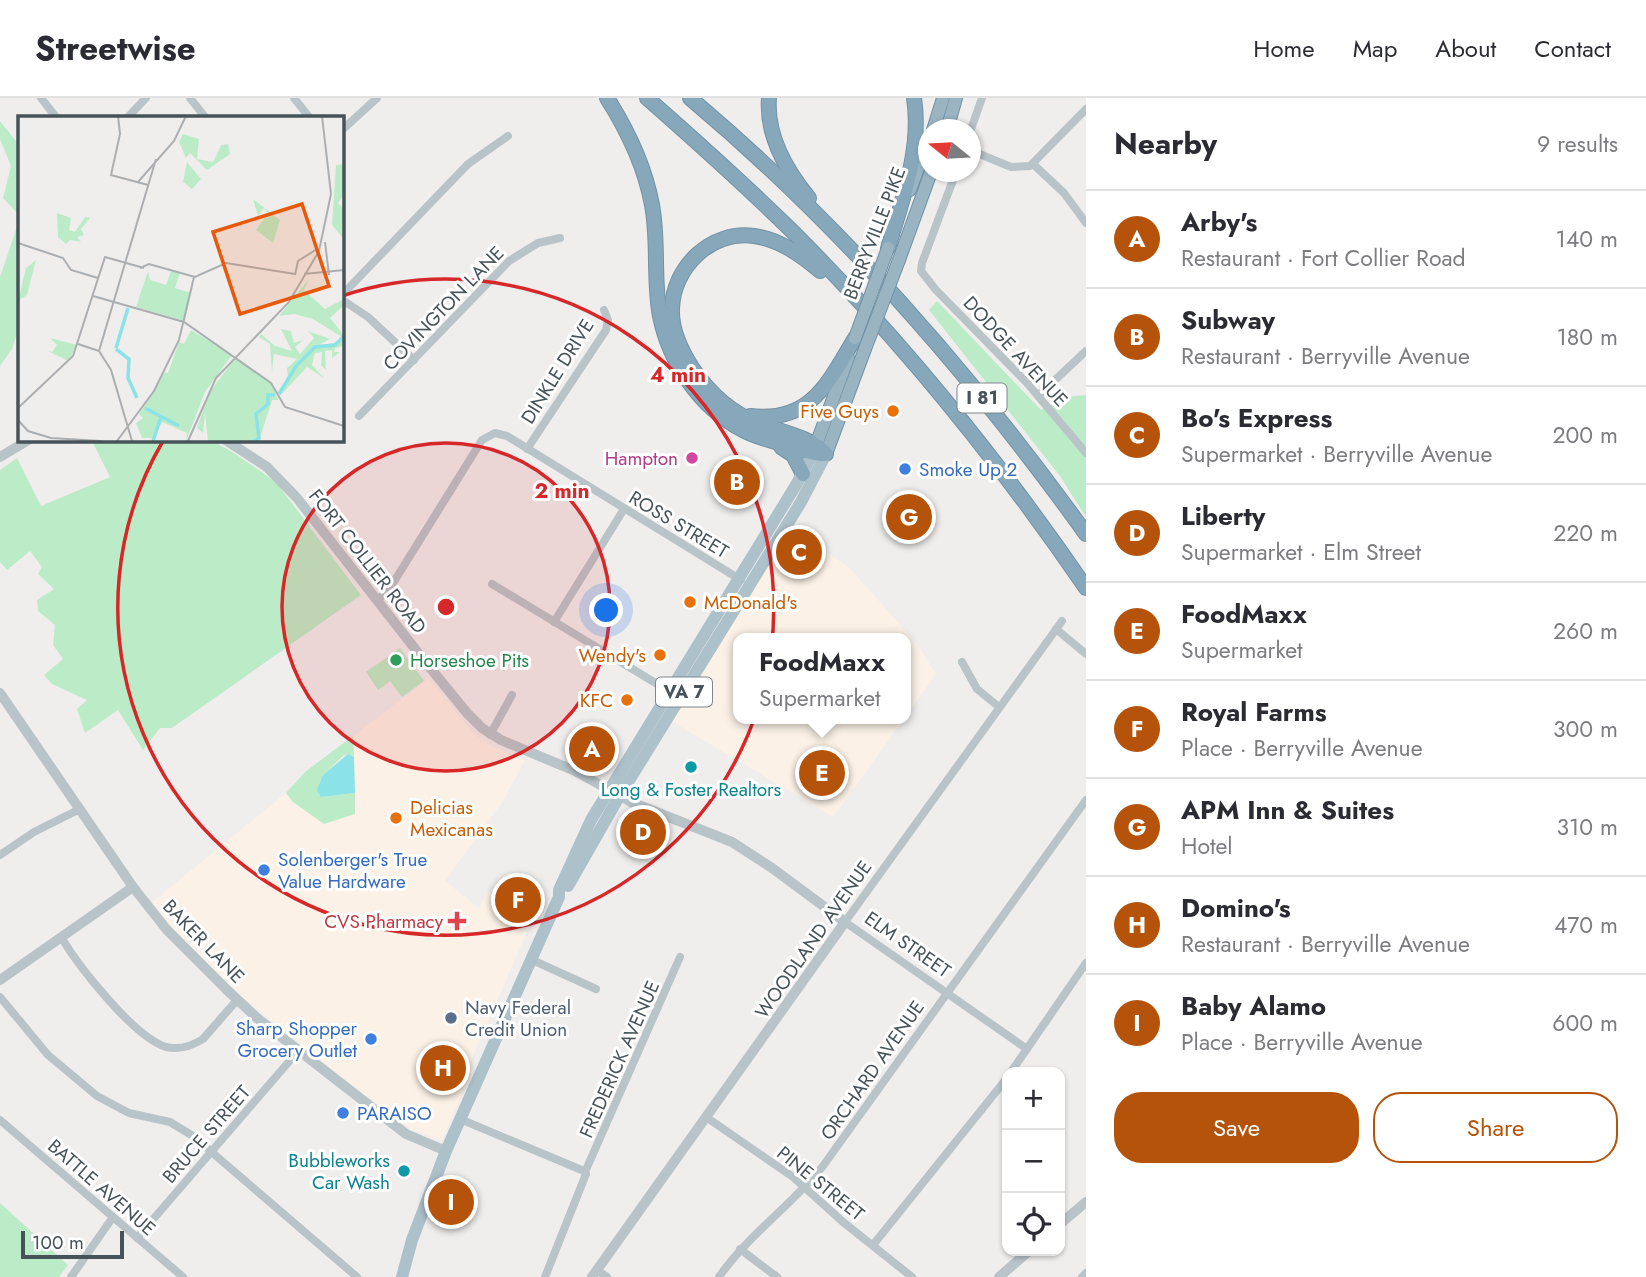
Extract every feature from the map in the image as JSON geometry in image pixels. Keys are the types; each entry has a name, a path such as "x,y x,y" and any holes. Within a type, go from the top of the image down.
{"highway":[{"path":"607,98 634,147 647,182 654,220 660,315 672,355 687,379 719,415 744,431 771,441 818,450"},
{"name":"I 81","path":"647,98 792,231 885,331 1012,484 1086,588"},
{"name":"I 81","path":"690,98 780,180 868,268 975,390 1086,534"},
{"path":"769,98 772,133 790,173 868,268"},
{"path":"888,248 914,152 914,98"},
{"path":"936,119 943,98"},
{"path":"950,119 956,98"},
{"name":"BERRYVILLE PIKE","path":"855,338 918,170"},
{"name":"BERRYVILLE PIKE","path":"818,450 865,349 927,182"},
{"path":"818,450 738,413 707,388 681,346 673,320 673,296 681,274 694,257 713,243 734,236 756,236 791,249 834,283 885,331"},
{"path":"738,413 772,417 789,414 804,407 828,384 855,338"},
{"name":"VA 7","path":"818,450 855,338"},
{"path":"771,441 793,455 803,474"}],"main road":[{"name":"VA 7","path":"402,1277 412,1240 446,1151 559,897 565,893 614,792 775,533 803,474 818,450"},
{"name":"VA 7","path":"775,533 810,486 818,450"}],"street":[{"path":"41,98 55,116"},
{"path":"129,116 146,98"},
{"path":"190,98 204,116"},
{"path":"294,98 308,116"},
{"path":"343,129 377,98"},
{"path":"975,119 982,98"},
{"path":"981,154 1011,167 1024,168 1033,164 1086,109"},
{"path":"343,296 462,170 508,136"},
{"path":"1033,164 1064,193 1086,223"},
{"name":"DODGE AVENUE","path":"952,182 921,271 1038,396 1086,453"},
{"name":"COVINGTON LANE","path":"359,416 509,261 538,243 560,238"},
{"path":"343,299 368,317 414,360"},
{"name":"DINKLE DRIVE","path":"527,449 606,330 608,320 604,310"},
{"path":"1038,396 1086,351"},
{"name":"ROSS STREET","path":"378,600 390,588 482,440 495,433 507,436 745,583"},
{"path":"0,457 27,441"},
{"name":"FORT COLLIER ROAD","path":"227,441 259,461 284,483 462,707 490,734 614,792"},
{"path":"554,622 624,509"},
{"path":"492,583 675,695"},
{"name":"WOODLAND AVENUE","path":"594,1273 1062,621"},
{"path":"1056,629 1086,654"},
{"path":"962,662 977,688 999,707"},
{"name":"BAKER LANE","path":"0,693 133,887 167,930 237,1000 299,1051 406,1134 446,1151"},
{"path":"490,734 512,695"},
{"name":"ELM STREET","path":"614,792 640,806 732,842 1027,1049"},
{"name":"ORCHARD AVENUE","path":"719,1277 740,1249 806,1187 1086,800"},
{"path":"0,855 34,832 80,809"},
{"path":"0,980 133,887"},
{"path":"61,937 111,1003 147,1035 164,1046 182,1048 196,1044 237,1000"},
{"name":"FREDERICK AVENUE","path":"545,1277 587,1177 585,1172 680,957"},
{"path":"530,959 596,989"},
{"path":"1014,1067 1086,963"},
{"path":"0,997 48,1055 97,1096 129,1113 170,1122 193,1136 356,1277"},
{"name":"BRUCE STREET","path":"137,1238 299,1051"},
{"path":"873,1245 1002,1084"},
{"name":"PINE STREET","path":"706,1117 806,1187 912,1277"},
{"path":"460,1119 585,1172"},
{"name":"BATTLE AVENUE","path":"0,1120 183,1277"},
{"path":"1065,1220 1086,1202"},
{"path":"71,1277 113,1217"},
{"path":"740,1249 776,1277"},
{"path":"999,1277 1023,1256"},
{"path":"594,1273 607,1277"}],"shaded area":[{"path":"822,550 849,567 907,633 733,633 733,724 900,724 833,817 671,721 769,562 802,582"},
{"path":"911,637 918,645 936,674 911,709"},
{"path":"429,678 473,733 491,746 525,760 503,801 445,881 479,908 487,891 533,918 468,1068 472,1071 442,1140 412,1130 241,996 151,903 286,793 293,802 355,815 353,736"}],"green space":[{"path":"0,121 18,144 18,214 3,198 11,166 0,139"},
{"path":"18,224 18,330 12,349 0,366 0,277"},
{"path":"937,301 1041,410 1064,397 1086,395 1086,517 1060,476 929,310"},
{"path":"92,441 213,441 276,482 361,595 172,728 160,728 143,750 118,710 85,733 77,709 87,700 52,684 44,675 63,659 53,645 55,625 38,611 37,600 54,589 38,574 42,567 30,551 7,570 0,562 0,470 17,458 41,506 110,477"},
{"name":"Horseshoe Pits","path":"400,648 424,681 402,697 390,681 378,690 366,672"},
{"path":"353,736 354,757 348,754 343,756 323,775 321,797 355,793 355,814 324,824 293,802 286,793 305,772"},
{"path":"0,1203 68,1265 59,1277 0,1277"}],"water":[{"path":"348,754 354,757 355,793 321,797 317,790 323,775"}],"place":[{"name":"Five Guys","path":"893,411"},
{"name":"Hampton","path":"692,458"},
{"name":"Smoke Up 2","path":"905,469"},
{"name":"Subway","path":"737,482"},
{"name":"APM Inn & Suites","path":"909,517"},
{"name":"Bo's Express","path":"799,552"},
{"name":"McDonald's","path":"690,602"},
{"name":"Wendy's","path":"660,655"},
{"name":"Horseshoe Pits","path":"396,660"},
{"name":"KFC","path":"627,700"},
{"name":"Arby's","path":"592,749"},
{"name":"Long & Foster Realtors","path":"691,767"},
{"name":"FoodMaxx","path":"822,773"},
{"name":"Delicias Mexicanas","path":"396,818"},
{"name":"Liberty","path":"643,832"},
{"name":"Solenberger's True Value Hardware","path":"264,870"},
{"name":"Royal Farms","path":"518,900"},
{"name":"CVS Pharmacy","path":"457,921"},
{"name":"Navy Federal Credit Union","path":"451,1018"},
{"name":"Sharp Shopper Grocery Outlet","path":"371,1039"},
{"name":"Domino's","path":"443,1068"},
{"name":"PARAISO","path":"343,1113"},
{"name":"Bubbleworks Car Wash","path":"404,1171"},
{"name":"Baby Alamo","path":"451,1202"}]}
